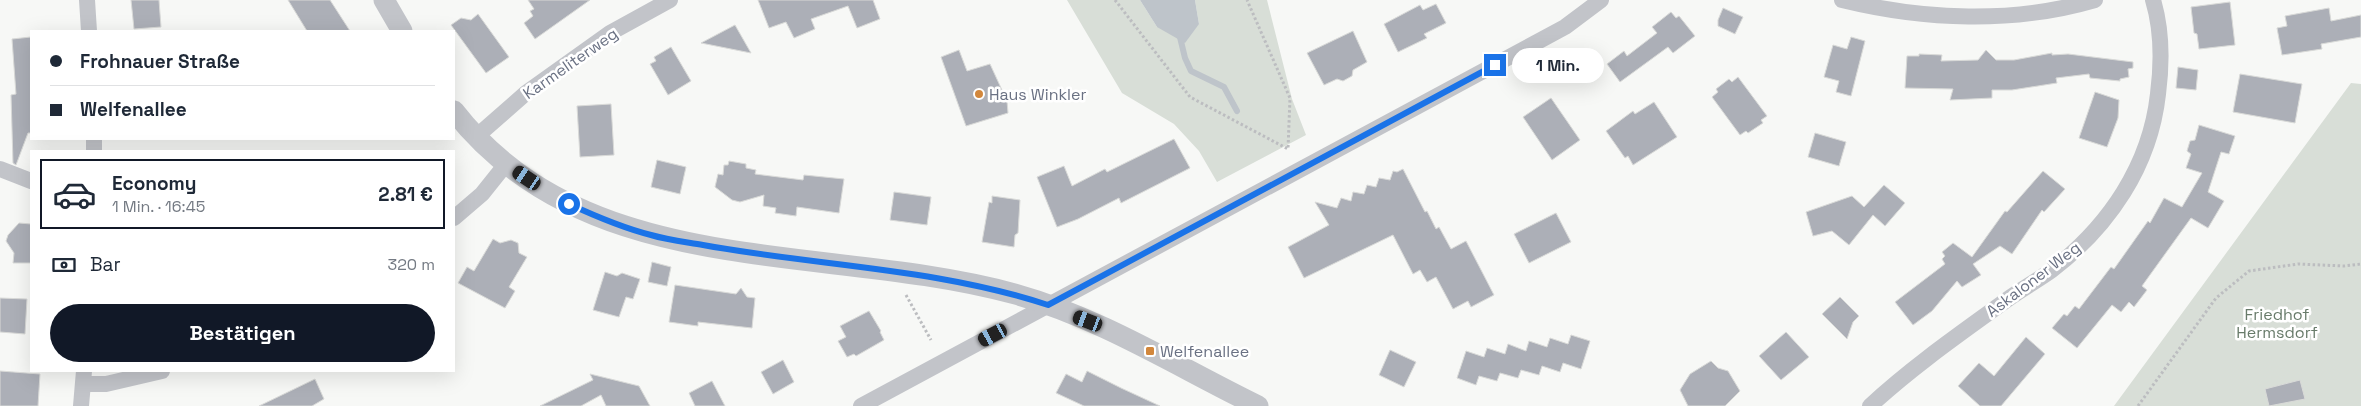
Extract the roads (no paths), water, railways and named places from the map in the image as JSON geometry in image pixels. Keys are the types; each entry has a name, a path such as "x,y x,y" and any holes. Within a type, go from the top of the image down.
{"street":[{"path":"86,0 89,30"},
{"path":"384,0 401,30"},
{"name":"Karmeliterweg","path":"477,136 526,93 610,33 670,0"},
{"path":"861,406 1565,27 1601,0"},
{"path":"1842,0 1882,10 1942,16 1983,17 2029,13 2094,0"},
{"name":"Askaloner Weg","path":"1870,406 1952,340 2052,270 2078,248 2103,222 2120,199 2136,173 2148,144 2156,111 2161,72 2160,37 2153,0"},
{"path":"455,112 506,164 557,199 594,216 650,235 742,252 937,277 1014,294 1048,305 1110,330 1258,406"},
{"path":"455,217 482,194 506,164"},
{"path":"0,169 30,181"},
{"path":"81,406 84,378 106,384 158,372"}],"waterway":[{"path":"1179,33 1185,58 1191,71 1224,87 1237,111"}],"place":[{"name":"Haus Winkler","path":"979,94"},
{"name":"Welfenallee","path":"1150,351"}],"park label":[{"name":"Friedhof Hermsdorf","path":"2277,323"}]}
